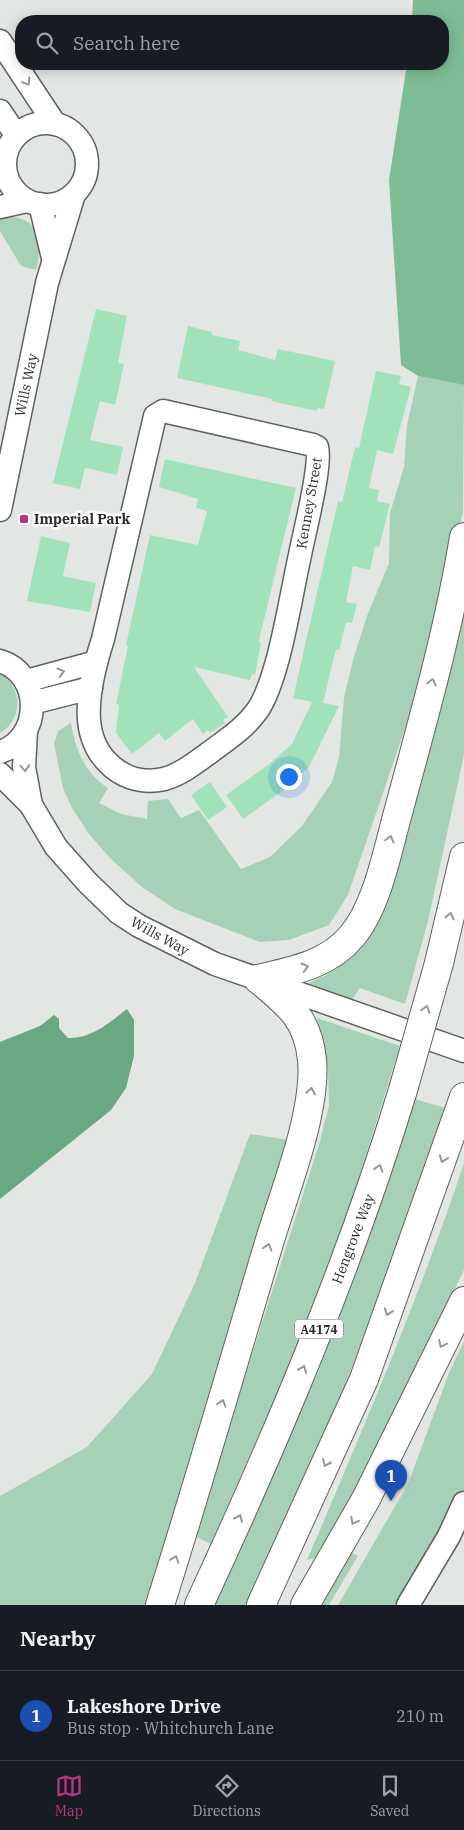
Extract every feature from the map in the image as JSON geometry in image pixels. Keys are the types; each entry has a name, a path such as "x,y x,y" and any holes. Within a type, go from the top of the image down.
{"highway":[{"path":"258,979 312,966 328,956 352,937 371,903 426,709 464,537"},
{"name":"Hengrove Way","path":"199,1605 277,1432 340,1276 373,1186 403,1090 439,963 464,857"},
{"path":"160,1605 284,1194 306,1117 312,1084 311,1053 301,1020 292,1007 258,979"},
{"path":"261,1605 364,1380 462,1105"},
{"path":"305,1605 366,1498 464,1301"}],"street":[{"path":"0,41 15,64"},
{"path":"19,70 55,124"},
{"path":"0,111 16,136"},
{"path":"0,206 60,202 74,194 85,173 84,151 78,139 68,129 55,124 41,123 28,127 16,136 7,150 2,167 11,185 34,203"},
{"name":"Wills Way","path":"0,510 53,259 74,194"},
{"name":"Wills Way","path":"34,203 53,259"},
{"name":"Kenney Street","path":"163,411 317,447 318,458 308,516 276,660 266,694 257,710 242,728 190,767 165,779 147,782 130,779 116,772 105,761 95,744 89,719 91,688 144,459 157,413 163,411"},
{"path":"0,661 17,670 26,681 96,662"},
{"name":"Wills Way","path":"26,681 32,703 32,717 26,731 24,767 31,805"},
{"path":"32,703 91,688"},
{"path":"0,752 18,742 26,731"},
{"name":"Wills Way","path":"0,774 31,805 56,847 98,894 139,926 181,949 258,979 464,1050"},
{"path":"408,1605 430,1570 464,1503"}],"shaded area":[{"path":"413,0 464,0 464,385 418,376 401,365 389,180 406,70 449,70 449,15 412,15"},
{"path":"12,217 30,223 35,229 39,244 36,270 21,266 0,231 0,218"},
{"path":"418,376 464,385 463,512 410,714 348,895 329,925 289,940 260,942 175,909 142,887 110,858 89,834 72,808 63,788 54,744 58,731 71,723 82,760 93,775 108,788 99,803 121,814 147,819 148,801 168,799 181,818 199,810 241,869 270,857 302,826 332,782 339,757 344,698 353,660 367,616 389,563 390,513 404,467 407,425"},
{"path":"464,580 464,755 428,921 405,1004 360,988 349,1004 300,987 324,976 341,965 371,929"},
{"path":"0,673 13,686 17,703 13,720 0,733"},
{"path":"127,1009 134,1020 134,1056 126,1088 111,1110 0,1199 0,1042 40,1026 54,1015 59,1019 59,1028 68,1038 84,1036 99,1029"},
{"path":"317,1018 400,1046 351,1203 299,1343 211,1544 194,1536 320,1141 329,1105 328,1071"},
{"path":"414,1099 446,1108 412,1210 327,1433 247,1605 212,1605 319,1370 388,1182"},
{"path":"250,1134 289,1140 149,1605 0,1605 0,1496 87,1447 152,1374 195,1283"},
{"path":"464,1163 464,1270 328,1545 315,1558 307,1560 409,1313"},
{"path":"464,1341 464,1490 443,1535 397,1605 338,1605 408,1484 449,1373"},
{"path":"351,1552 358,1556 329,1605 321,1605"}],"building":[{"path":"96,309 127,316 118,363 124,364 115,405 100,401 90,440 123,447 117,475 85,468 80,489 53,483"},
{"path":"188,326 212,332 212,335 240,341 238,350 275,360 278,349 335,361 324,409 318,408 317,411 177,378"},
{"path":"376,371 401,376 399,384 411,387 393,454 377,450 369,488 379,490 377,501 390,504 379,547 375,546 370,570 353,566 346,602 357,604 352,623 346,622 339,650 336,649 323,703 339,706 309,767 281,792 243,819 226,795 268,765 292,744 312,702 293,698 338,501 342,502 355,447 359,448"},
{"path":"165,459 296,488 260,636 259,642 261,643 255,675 252,674 250,680 194,667 228,717 223,720 225,723 210,733 208,730 203,734 193,719 165,741 159,733 132,754 116,733 119,705 116,704 128,646 126,645 150,535 198,545 207,511 196,508 198,499 159,487"},
{"path":"41,536 70,543 63,576 96,583 90,612 27,601"},
{"path":"210,782 227,807 208,820 191,795"}],"place":[{"name":"Imperial Park","path":"24,519"},
{"name":"Lakeshore Drive","path":"391,1501"}]}
